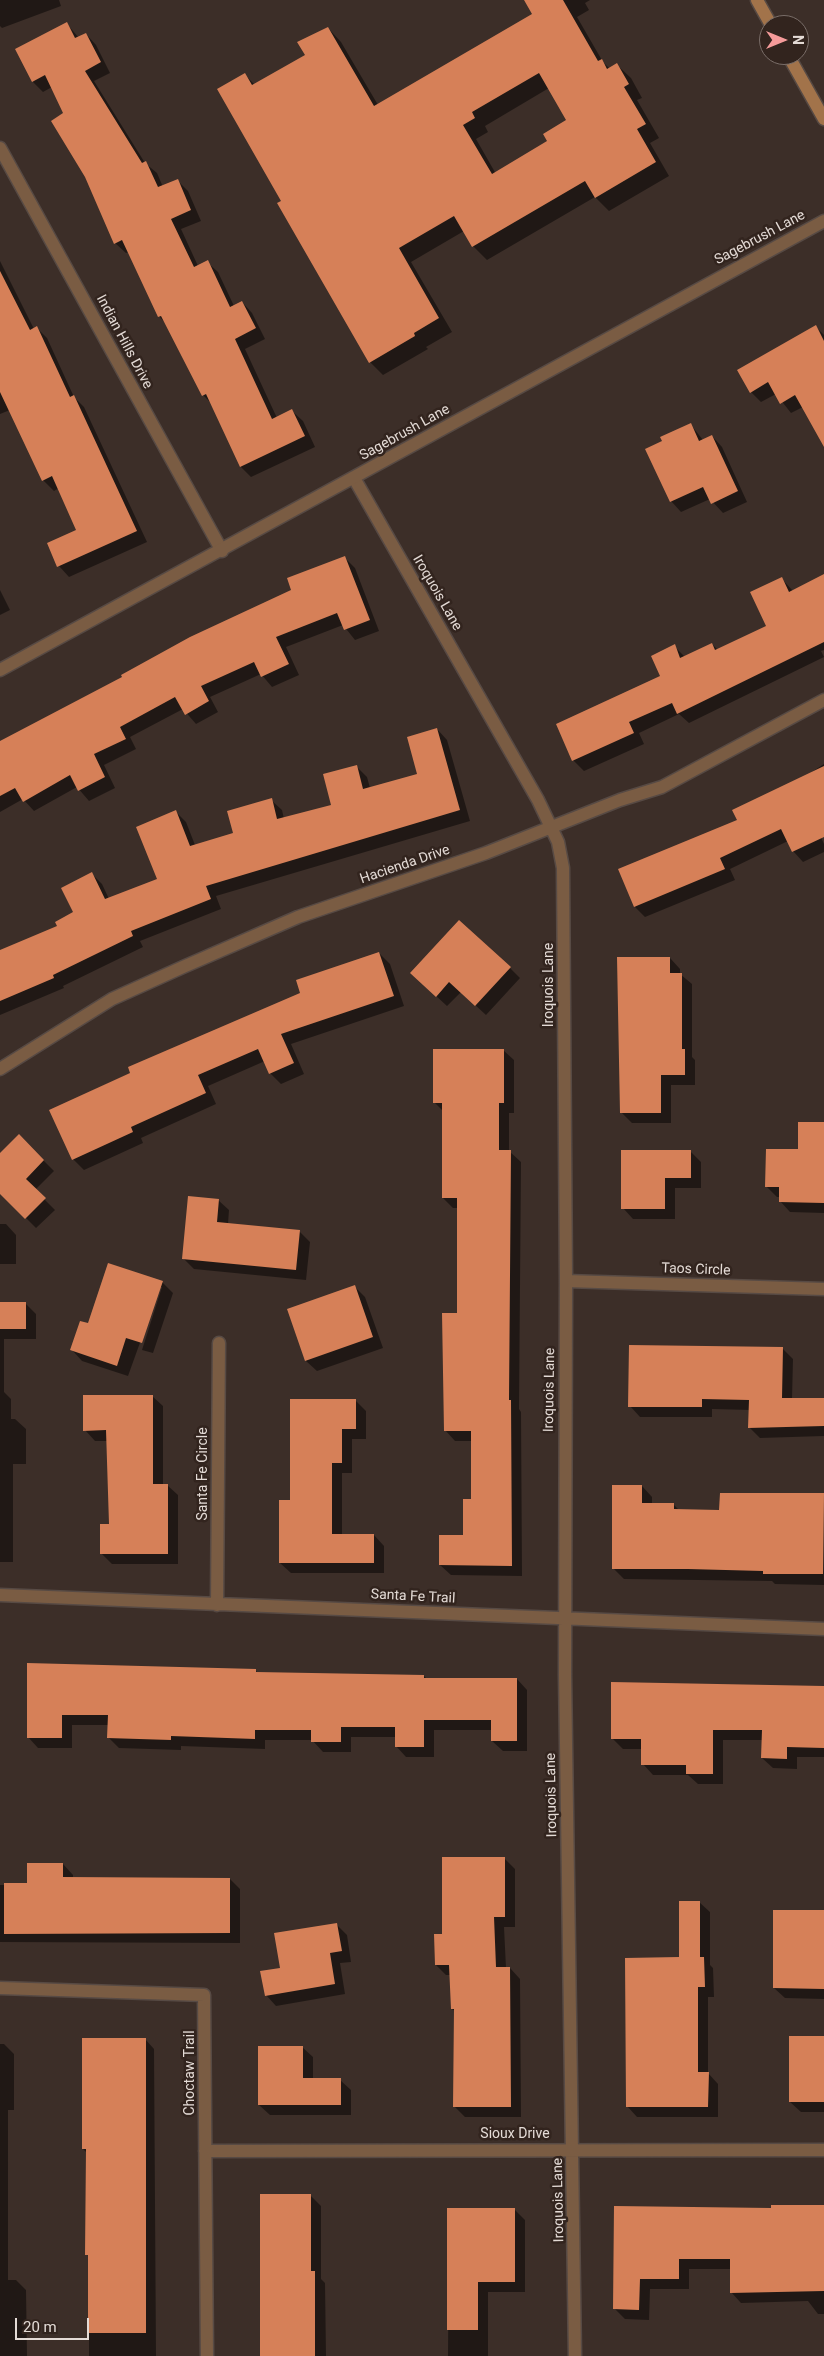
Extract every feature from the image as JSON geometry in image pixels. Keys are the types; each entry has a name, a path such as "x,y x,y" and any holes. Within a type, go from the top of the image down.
{"main road":[{"path":"757,0 765,15"},
{"path":"794,65 824,119"}],"street":[{"name":"Indian Hills Drive","path":"0,148 222,551"},
{"name":"Sagebrush Lane","path":"0,670 109,609 222,551 824,221"},
{"name":"Iroquois Lane","path":"354,478 538,800 558,842 564,868 565,1619 575,2356"},
{"name":"Hacienda Drive","path":"0,1069 112,999 182,967 298,917 486,853 620,800 662,787 824,700"},
{"name":"Taos Circle","path":"566,1281 824,1289"},
{"name":"Santa Fe Circle","path":"217,1605 219,1343"},
{"name":"Santa Fe Trail","path":"0,1595 824,1629"},
{"name":"Choctaw Trail","path":"0,1988 204,1995 207,2356"},
{"name":"Sioux Drive","path":"205,2151 824,2150"}],"building":[{"path":"524,0 563,0 598,61 602,59 607,69 617,63 629,84 624,87 646,124 637,129 656,162 595,198 585,181 472,247 454,216 399,248 439,318 414,333 415,336 369,363 277,203 281,201 217,89 245,73 252,85 305,55 297,42 328,27 374,106 532,14","holes":["539,73 566,120 543,134 547,141 492,174 463,125 475,118 472,112"]},
{"path":"67,22 75,38 86,33 101,62 85,71 142,163 146,161 158,187 178,179 191,210 171,219 194,267 208,260 230,307 242,301 256,328 235,339 272,419 292,409 305,436 240,467 206,394 202,396 161,316 158,317 122,240 114,244 85,177 51,121 63,113 45,75 32,82 15,49"},
{"path":"0,271 30,330 37,326 70,397 74,395 137,531 57,567 47,543 76,530 52,476 42,481 0,392"},
{"path":"816,325 824,341 824,447 795,395 780,404 768,382 750,393 737,370"},
{"path":"691,423 699,441 712,435 738,491 711,504 703,487 670,502 645,449 662,441 660,437"},
{"path":"345,556 370,620 344,630 337,613 276,637 289,664 261,677 254,662 201,686 209,701 185,715 175,697 120,727 126,739 94,754 105,777 78,791 70,775 23,802 15,788 0,796 0,741 122,677 121,675 190,637 291,590 287,578"},
{"path":"824,574 824,642 677,714 672,703 629,722 634,733 572,761 556,724 660,676 651,656 675,644 680,658 712,643 715,650 766,626 750,592 782,577 789,592"},
{"path":"437,728 460,810 206,886 211,899 131,931 133,936 53,975 54,978 0,1001 0,950 57,926 55,922 73,912 61,888 92,872 105,899 157,879 136,827 176,810 190,846 233,833 227,811 272,798 277,819 331,805 323,774 357,765 363,789 417,774 407,737"},
{"path":"824,766 824,837 792,852 781,829 720,858 725,869 634,907 618,869 737,820 732,810"},
{"path":"459,920 511,967 475,1006 449,982 436,997 410,973"},
{"path":"379,952 394,996 281,1034 294,1063 269,1074 258,1049 198,1075 206,1093 131,1127 133,1132 72,1160 49,1110 130,1073 128,1067 300,993 296,980"},
{"path":"617,957 670,957 670,973 682,973 682,1049 685,1049 685,1075 661,1075 661,1113 620,1113"},
{"path":"433,1049 504,1049 504,1103 499,1103 499,1150 511,1150 509,1400 511,1400 512,1566 439,1565 439,1535 463,1535 463,1499 471,1499 471,1431 444,1431 442,1313 457,1313 457,1198 442,1198 442,1103 433,1103"},
{"path":"798,1122 824,1122 824,1203 779,1202 779,1187 765,1187 766,1149 798,1149"},
{"path":"19,1134 44,1160 26,1179 46,1198 25,1219 0,1194 0,1153"},
{"path":"621,1150 691,1150 691,1178 665,1178 665,1209 621,1209"},
{"path":"188,1196 219,1199 217,1222 300,1230 296,1270 182,1259"},
{"path":"108,1263 163,1281 142,1343 126,1338 117,1366 70,1350 80,1321 88,1323"},
{"path":"355,1285 373,1337 305,1361 287,1309"},
{"path":"0,1302 26,1302 26,1329 0,1329"},
{"path":"629,1345 783,1347 782,1398 824,1398 824,1426 748,1428 749,1400 702,1399 702,1407 628,1407"},
{"path":"83,1395 153,1395 153,1484 168,1484 168,1554 100,1554 100,1524 109,1524 106,1430 83,1431"},
{"path":"290,1399 356,1399 356,1429 342,1429 342,1463 332,1463 332,1534 374,1534 374,1563 279,1563 279,1500 290,1500"},
{"path":"612,1485 642,1485 642,1503 674,1503 674,1509 719,1510 720,1493 824,1493 823,1574 763,1574 763,1571 688,1569 612,1569"},
{"path":"27,1663 256,1669 256,1672 424,1675 424,1678 517,1678 517,1741 491,1741 491,1720 424,1720 424,1747 395,1747 395,1727 341,1727 341,1742 311,1742 311,1730 255,1730 255,1739 171,1736 171,1740 107,1738 108,1715 62,1715 62,1738 27,1738"},
{"path":"611,1682 824,1686 824,1748 787,1747 787,1759 761,1758 762,1730 713,1730 713,1774 686,1774 686,1765 641,1765 641,1739 611,1739"},
{"path":"442,1857 505,1857 505,1917 494,1917 496,1967 510,1967 511,2107 453,2107 454,2009 451,2009 449,1965 435,1965 434,1934 442,1934"},
{"path":"27,1863 63,1863 63,1877 230,1878 230,1933 4,1934 4,1883 27,1883"},
{"path":"679,1901 700,1901 700,1957 704,1957 705,1987 698,1987 698,2072 709,2072 708,2107 626,2107 625,1958 679,1957"},
{"path":"773,1910 824,1910 824,1989 773,1988"},
{"path":"337,1923 342,1951 330,1953 335,1984 265,1996 260,1971 280,1968 274,1933"},
{"path":"789,2036 824,2036 824,2102 789,2102"},
{"path":"82,2038 146,2038 146,2333 88,2333 88,2255 85,2255 86,2149 82,2149"},
{"path":"258,2046 303,2046 303,2078 341,2078 341,2105 258,2105"},
{"path":"260,2194 311,2194 311,2271 315,2271 315,2356 260,2356"},
{"path":"771,2205 824,2205 824,2291 730,2293 730,2259 679,2259 679,2279 640,2279 639,2310 613,2309 614,2206 771,2208"},
{"path":"447,2208 515,2208 515,2282 478,2282 478,2330 447,2330"}]}
